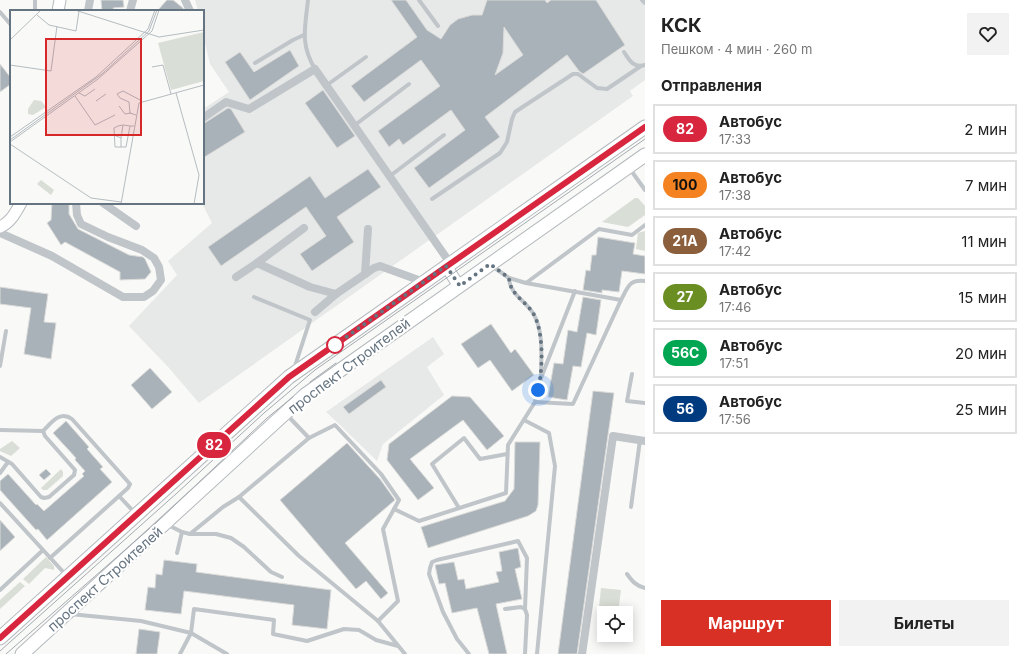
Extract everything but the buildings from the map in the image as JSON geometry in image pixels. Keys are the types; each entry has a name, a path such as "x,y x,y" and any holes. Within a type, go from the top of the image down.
{"main road":[{"path":"58,10 60,0"},
{"name":"проспект Строителей","path":"0,638 292,375 645,127"},
{"name":"проспект Строителей","path":"22,654 68,614 305,395 645,155"},
{"path":"0,227 7,224 20,204"},
{"path":"448,265 460,286"}],"street":[{"path":"88,10 90,0"},
{"path":"130,10 133,0"},
{"path":"204,117 226,102 249,109 315,69 390,176 448,265"},
{"path":"0,233 52,256 123,297 144,297 153,291 161,280 154,258 142,250 108,237 81,224 77,215 76,204"},
{"path":"105,204 136,226"},
{"path":"236,277 257,264 304,228"},
{"path":"365,274 368,229"},
{"path":"257,264 310,288 336,294"},
{"path":"315,312 336,294 374,268 380,266 424,282"},
{"path":"582,654 613,436 642,441"}],"lane":[{"path":"308,0 304,35 308,58 315,69"},
{"path":"419,0 438,26"},
{"path":"642,0 645,3"},
{"path":"0,12 10,24"},
{"path":"255,63 304,35"},
{"path":"624,52 631,63 635,65 643,65"},
{"path":"326,86 366,57"},
{"path":"432,199 500,153 508,142 512,119 515,112 573,74 578,74 597,88 608,89 643,65"},
{"path":"354,125 409,84"},
{"path":"390,176 444,135"},
{"path":"628,167 645,190"},
{"path":"526,283 599,229 632,235 645,225"},
{"path":"490,264 509,278 526,283 621,300"},
{"path":"509,278 510,287 533,313 539,328 541,340 541,378"},
{"path":"535,402 573,404 630,283 636,280 645,281"},
{"path":"394,509 419,521 506,493 508,445 535,402 541,378 575,292"},
{"path":"254,297 310,320 292,375"},
{"path":"0,366 6,331"},
{"path":"632,374 627,401 645,403"},
{"path":"285,413 309,438"},
{"path":"0,430 43,430 57,417 62,415 68,416 129,481 130,486 120,496 50,558"},
{"path":"524,420 549,433 555,466 537,654"},
{"path":"190,534 223,507 239,497 309,438 335,425 386,481 399,500 383,529 398,601 378,621"},
{"path":"0,458 12,464 44,498 49,497 74,475 75,470 45,436 43,430"},
{"path":"459,508 432,464 464,438 480,459 507,454"},
{"path":"631,507 642,441"},
{"path":"0,473 8,462"},
{"path":"120,496 136,515"},
{"path":"239,497 299,556 378,621 405,654"},
{"path":"0,503 67,577"},
{"path":"166,523 182,532 190,534 216,534 231,538 244,547 271,572 282,577"},
{"path":"177,553 182,532"},
{"path":"470,654 457,639 443,612 429,574 432,562 518,541 527,558 524,609 527,615 525,654"},
{"path":"0,590 42,551"},
{"path":"627,574 632,582 645,588"},
{"path":"505,609 521,607 524,609"},
{"path":"180,654 191,633 194,609 274,620 273,634 307,641 344,629 359,630 376,640 398,646"},
{"path":"68,614 141,621 191,633 227,654"}],"shaded area":[{"path":"195,0 645,0 645,80 630,91 633,96 199,403 169,368 129,326 177,275 168,261 212,223 202,204 204,204 204,108 229,92 210,64 204,39 204,10 198,10"},
{"path":"635,198 638,198 645,206 645,215 628,227 602,222"},
{"path":"645,231 645,251 636,249 638,233"},
{"path":"433,337 444,354 427,367 444,395 383,444 377,461 326,412"},
{"path":"12,441 20,448 11,456 0,451 0,449"},
{"path":"61,469 63,476 47,490 43,490 41,488"},
{"path":"46,557 54,566 54,570 45,568 29,584 23,579"},
{"path":"20,582 25,586 0,609 0,600"},
{"path":"601,588 621,590 619,606 599,606"}],"tram line":[{"path":"0,651 264,413 315,370 645,139"},
{"path":"310,382 336,363"},
{"path":"6,654 157,522 267,418 293,397"}],"bus line":[{"name":"82","path":"0,638 289,377 645,127"}],"route":[{"path":"335,345 446,266 460,286 490,264 509,278 510,287 533,313 539,328 541,340 541,378 538,390"}]}
